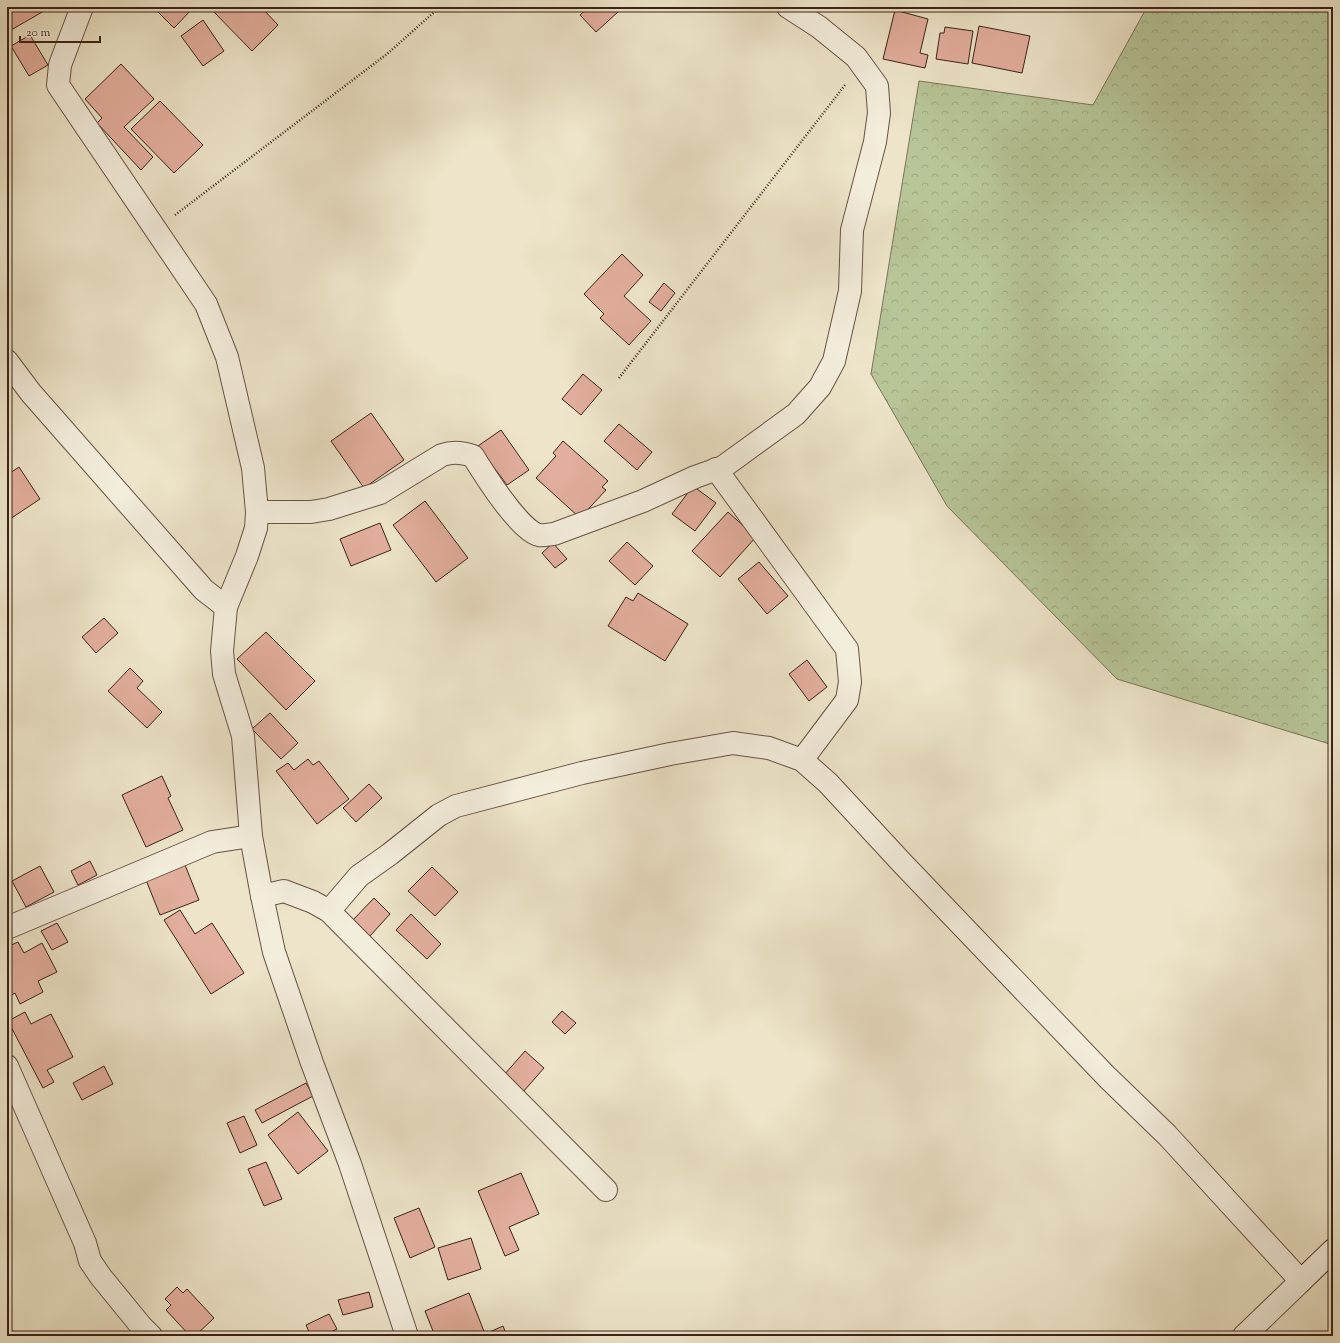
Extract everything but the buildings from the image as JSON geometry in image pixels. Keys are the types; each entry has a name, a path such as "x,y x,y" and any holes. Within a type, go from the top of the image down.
{"street":[{"path":"82,7 60,65 58,85 157,229 206,304 227,357 253,468 257,512 256,528 247,556 226,607 222,651 224,674 243,736 252,836 262,896 276,959 312,1063 350,1164 407,1336"},
{"path":"257,512 311,512 329,510 380,493 442,455 452,452 465,453 473,456 520,522 529,530 540,536 554,534 643,501 723,467 796,414 820,387 834,361 850,291 852,230 874,142 879,113 877,86 861,64 840,44 788,7"},
{"path":"7,361 31,393 204,590 226,607"},
{"path":"716,469 848,649 850,682 847,700 802,760"},
{"path":"329,911 359,876 390,854 439,815 465,803 582,773 670,754 733,743 769,748 802,760 828,783 908,870 1102,1072 1167,1134 1301,1281"},
{"path":"7,928 212,842 252,836"},
{"path":"262,896 284,892 302,897 329,911 606,1190"},
{"path":"7,1066 85,1243 90,1261 136,1320 151,1336"},
{"path":"1244,1336 1333,1250"}],"path":[{"path":"157,229 387,54 440,7"},
{"path":"619,378 861,64"}],"green space":[{"path":"1147,7 1333,7 1333,745 1117,679 947,506 871,374 919,81 1093,105"}]}
